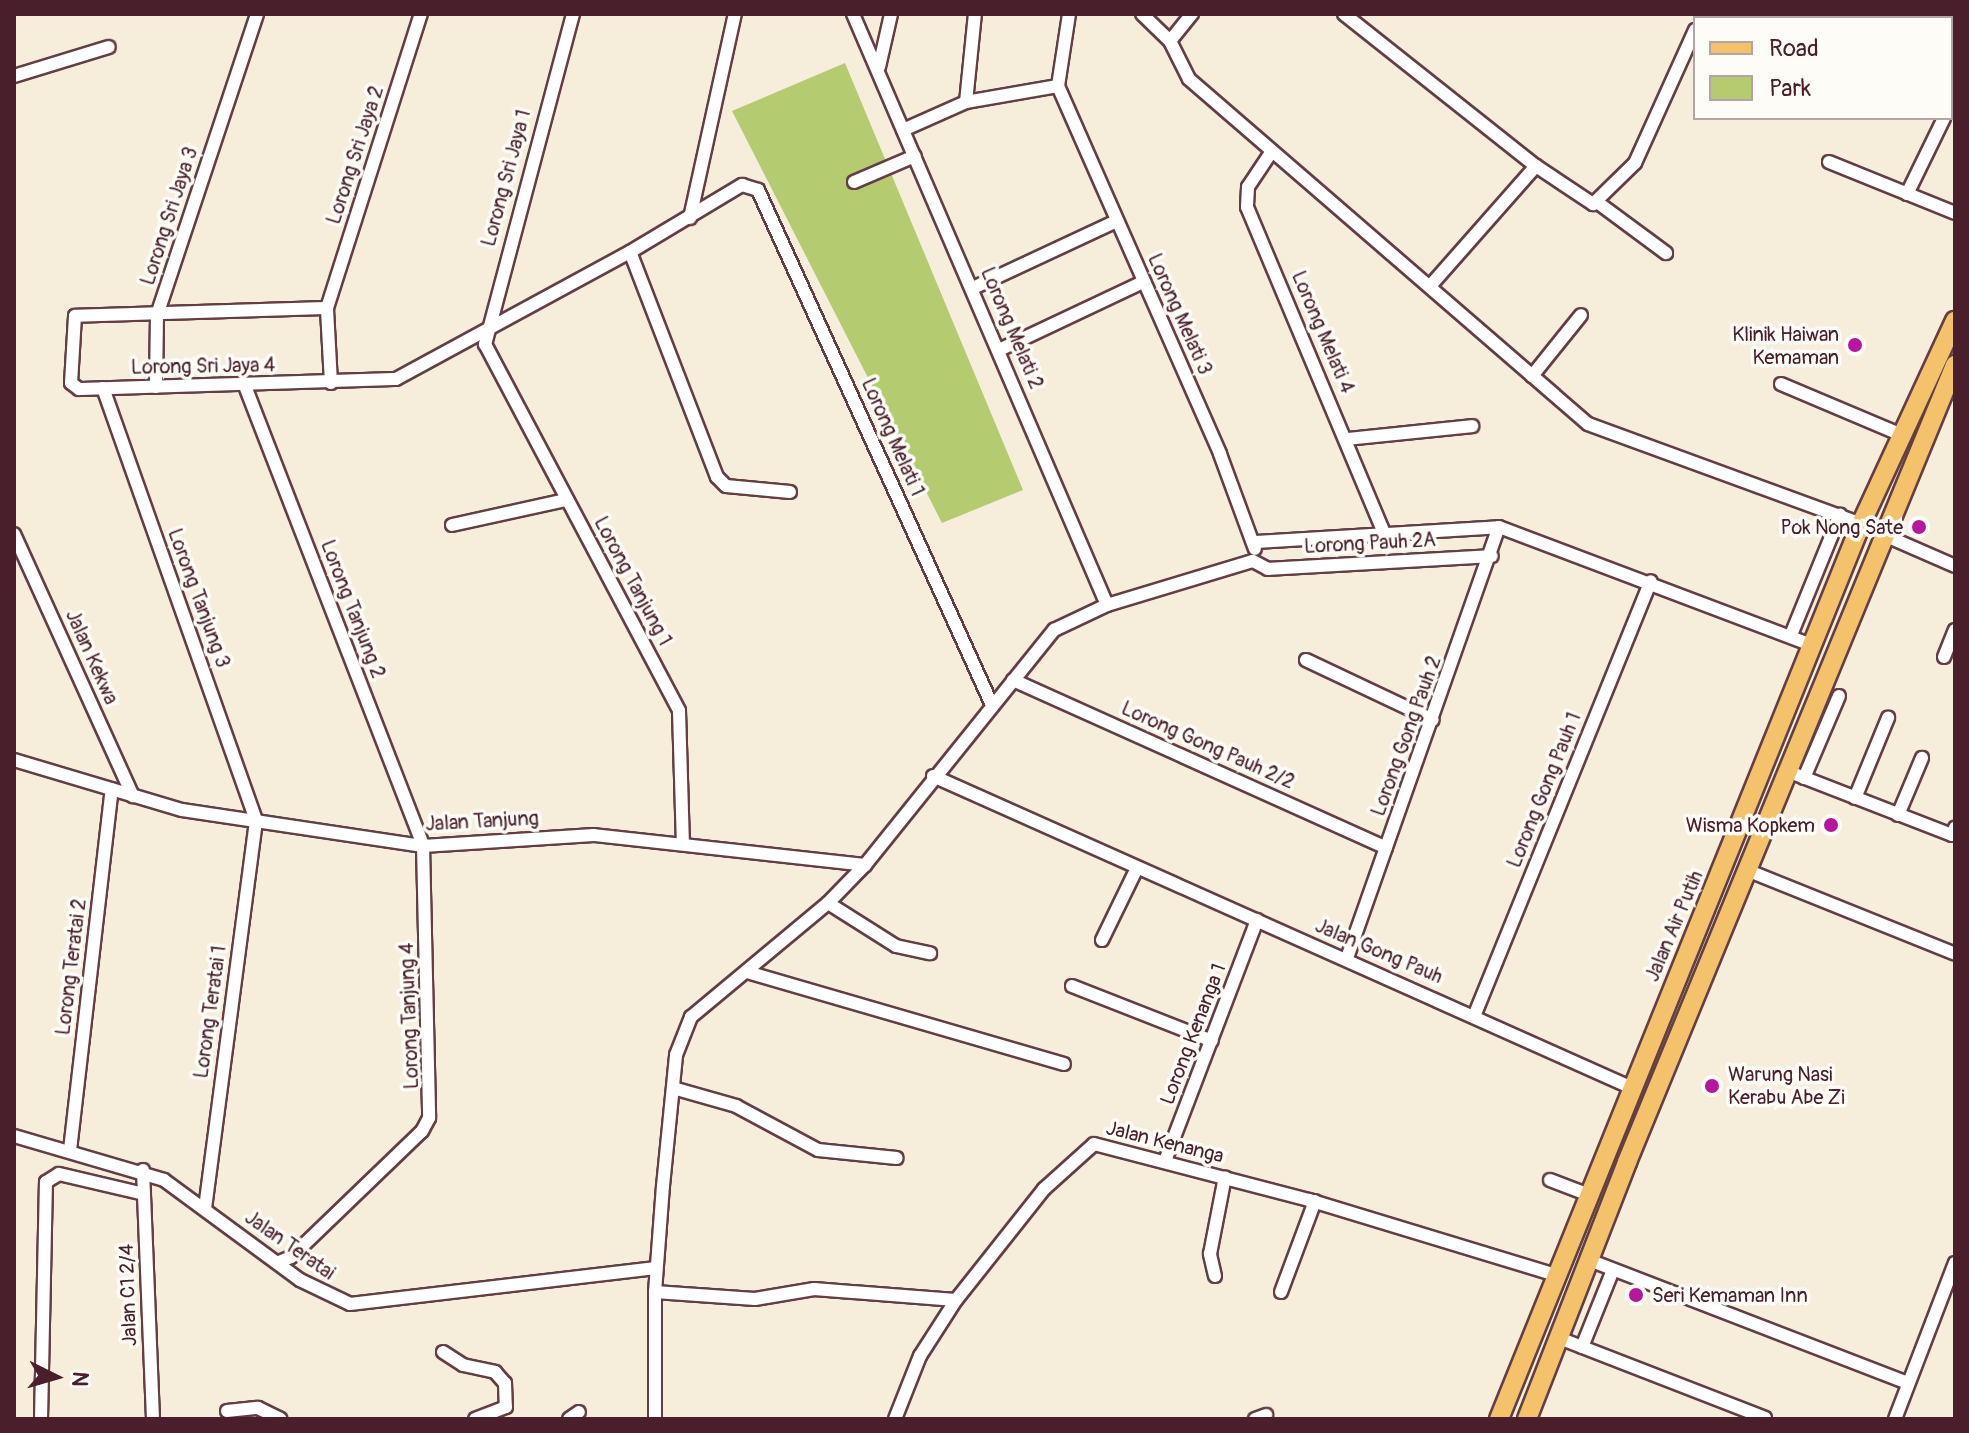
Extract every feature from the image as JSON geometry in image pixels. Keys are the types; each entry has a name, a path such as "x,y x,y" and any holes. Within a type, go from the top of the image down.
{"main road":[{"name":"Jalan Air Putih","path":"1499,1419 1664,1006 1775,747 1861,524 1955,321"},
{"path":"1527,1419 1746,878 1795,774 1831,660 1955,365"},
{"path":"1775,747 1788,746 1814,685 1831,660"},
{"path":"1664,1006 1729,880 1739,875 1746,878"}],"street":[{"name":"Lorong Sri Jaya 3","path":"257,14 157,315 327,308"},
{"name":"Lorong Sri Jaya 2","path":"327,308 421,14"},
{"name":"Lorong Sri Jaya 1","path":"488,354 485,330 573,14"},
{"path":"690,218 735,14"},
{"name":"Lorong Melati 2","path":"853,14 879,67 903,130 1107,605"},
{"path":"879,67 891,14"},
{"path":"966,102 975,14"},
{"path":"903,130 966,102 1058,86 1069,14"},
{"path":"1142,14 1170,41 1189,79 1431,285 1532,376 1597,428 1861,524"},
{"path":"1170,41 1192,14"},
{"path":"1344,14 1536,166 1585,202 1597,202 1666,253"},
{"path":"1597,202 1635,163 1693,34"},
{"path":"14,76 109,47"},
{"name":"Lorong Melati 3","path":"1058,86 1256,542"},
{"path":"1907,194 1943,120"},
{"name":"Lorong Melati 4","path":"1272,151 1248,187 1247,207 1384,533"},
{"path":"854,182 915,156"},
{"path":"1829,162 1955,213"},
{"path":"1431,285 1536,166"},
{"name":"Lorong Sri Jaya 4","path":"157,315 75,316 71,383 79,389 245,386 406,376 690,218 742,185 755,188"},
{"name":"Lorong Melati 1","path":"755,188 992,705"},
{"path":"973,288 1117,221"},
{"path":"630,252 717,477 726,486 790,492"},
{"path":"999,350 1143,282"},
{"path":"327,308 331,383"},
{"path":"156,387 157,315"},
{"path":"1532,376 1581,315"},
{"name":"Lorong Tanjung 1","path":"488,354 679,711 683,843"},
{"path":"1781,384 1904,436"},
{"name":"Lorong Tanjung 2","path":"245,386 423,846"},
{"name":"Lorong Tanjung 3","path":"103,388 256,821"},
{"path":"1347,439 1472,426"},
{"path":"452,525 566,500"},
{"path":"1791,635 1840,515"},
{"path":"655,1419 656,1268 673,1088 683,1029 704,1005 828,903 865,865 933,776 1054,630 1107,605 1253,561 1256,542 1499,527 1651,581 1812,645"},
{"name":"Lorong Gong Pauh 2","path":"1347,958 1492,556 1499,527"},
{"name":"Jalan Kekwa","path":"14,534 133,796"},
{"path":"1884,535 1955,566"},
{"name":"Lorong Pauh 2A","path":"1253,561 1268,569 1492,556"},
{"name":"Lorong Gong Pauh 1","path":"1475,1014 1651,581"},
{"path":"1944,657 1955,630"},
{"path":"1306,660 1433,720"},
{"name":"Lorong Gong Pauh 2/2","path":"1013,680 1386,848"},
{"path":"1839,696 1795,774 1952,835 1955,828"},
{"path":"1855,798 1888,718"},
{"path":"1898,815 1922,758"},
{"name":"Jalan Tanjung","path":"14,760 182,810 423,846 569,836 683,843 865,865"},
{"name":"Jalan Gong Pauh","path":"933,776 1108,856 1475,1014 1632,1088"},
{"name":"Lorong Teratai 2","path":"70,1150 112,789"},
{"name":"Lorong Teratai 1","path":"205,1209 256,821"},
{"name":"Lorong Tanjung 4","path":"279,1262 291,1257 429,1118 423,846"},
{"path":"1102,940 1137,868"},
{"path":"1746,878 1955,954"},
{"path":"828,903 896,946 930,953"},
{"name":"Lorong Kenanga 1","path":"1165,1161 1257,920"},
{"path":"747,972 1064,1064"},
{"path":"1072,986 1212,1041"},
{"path":"673,1088 736,1106 818,1150 897,1158"},
{"name":"Jalan Teratai","path":"14,1136 143,1170 205,1209 328,1297 368,1305 656,1268"},
{"name":"Jalan Kenanga","path":"895,1419 920,1356 956,1300 1044,1189 1087,1146 1102,1144 1315,1201 1556,1275"},
{"name":"Jalan C1 2/4","path":"143,1170 153,1419"},
{"path":"41,1419 46,1182 59,1174 144,1194"},
{"path":"1215,1276 1210,1254 1225,1177"},
{"path":"1550,1180 1589,1195"},
{"path":"1281,1292 1315,1201"},
{"path":"1589,1260 1908,1383"},
{"path":"1895,1419 1955,1263"},
{"path":"1582,1347 1613,1270"},
{"path":"655,1292 755,1299 814,1289 956,1300"},
{"path":"1559,1338 1765,1418"},
{"path":"443,1352 463,1365 495,1372 505,1383 506,1407 475,1419"},
{"path":"227,1411 258,1408 281,1419"}],"green space":[{"path":"845,63 1023,490 942,523 732,111"}],"place":[{"name":"Klinik Haiwan Kemaman","path":"1855,345"},
{"name":"Pok Nong Sate","path":"1919,527"},
{"name":"Wisma Kopkem","path":"1831,825"},
{"name":"Warung Nasi Kerabu Abe Zi","path":"1712,1086"},
{"name":"Seri Kemaman Inn","path":"1636,1295"}]}
